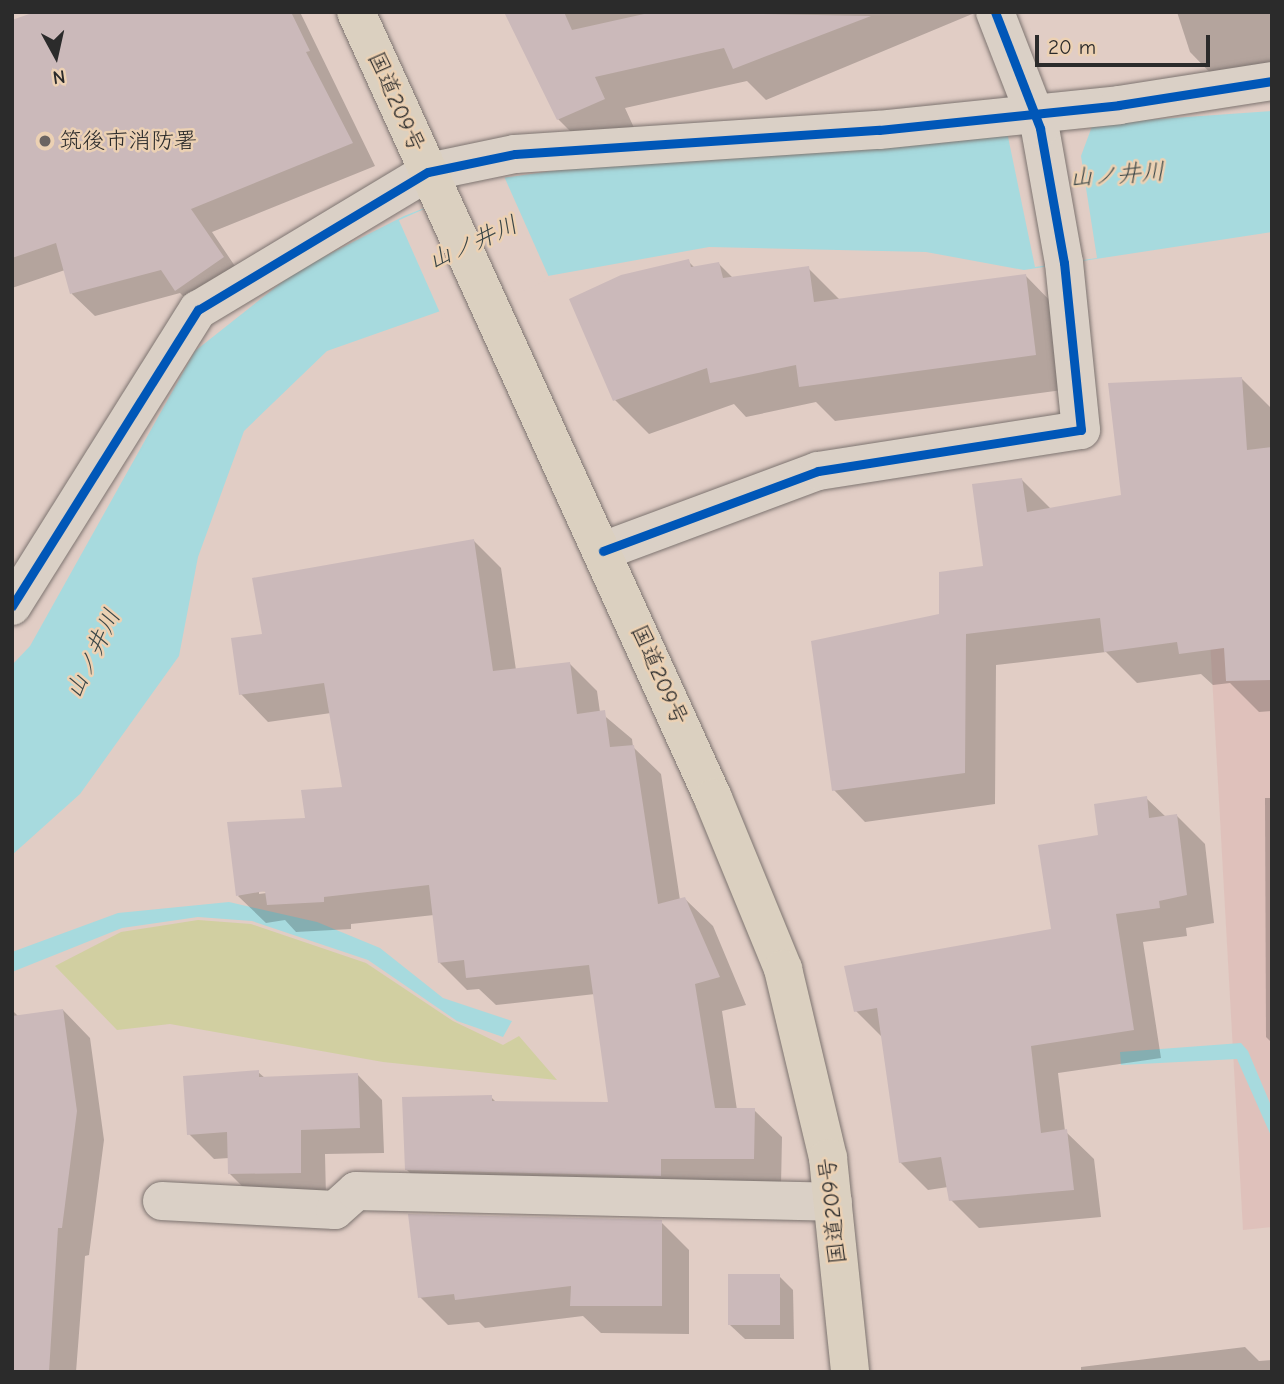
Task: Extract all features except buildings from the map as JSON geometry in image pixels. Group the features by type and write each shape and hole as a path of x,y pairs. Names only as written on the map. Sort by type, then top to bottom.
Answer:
{"highway":[{"name":"国道209号","path":"356,12 496,323 603,551 713,798 783,969 828,1158 850,1372"}],"street":[{"path":"603,551 818,471 1080,430 1064,263 1038,119 995,12"},
{"path":"12,606 198,310 428,172 514,154 626,143 1038,119 1272,81"},
{"path":"162,1201 335,1210 356,1191 833,1202"}],"shaded area":[{"path":"1272,560 1272,1227 1243,1230 1206,568"},
{"path":"198,920 251,924 366,963 453,1021 503,1045 519,1036 557,1080 383,1062 170,1024 117,1030 55,966 121,932"}],"water":[{"name":"山ノ井川","path":"1272,111 1272,232 1024,270 926,252 709,247 531,279 327,351 244,431 198,557 179,656 80,794 12,855 12,665 30,646 195,351 296,271 404,216 502,178 676,153"},
{"path":"229,902 317,922 380,948 443,998 512,1021 503,1037 457,1021 368,960 252,921 198,917 122,928 12,972 12,952 118,913"},
{"path":"1241,1043 1248,1051 1272,1108 1272,1138 1237,1059 1121,1065 1120,1052"}],"pier":[{"path":"1094,121 1081,156 1097,258 1035,267 1007,132"},
{"path":"503,174 550,279 446,325 399,220"}],"cycle path":[{"path":"603,551 818,471 1081,430 1064,263 1040,128 995,12"},
{"path":"12,606 198,310 428,172 515,154 879,130 1119,105 1272,81"}],"place":[{"name":"筑後市消防署","path":"45,141"}]}
